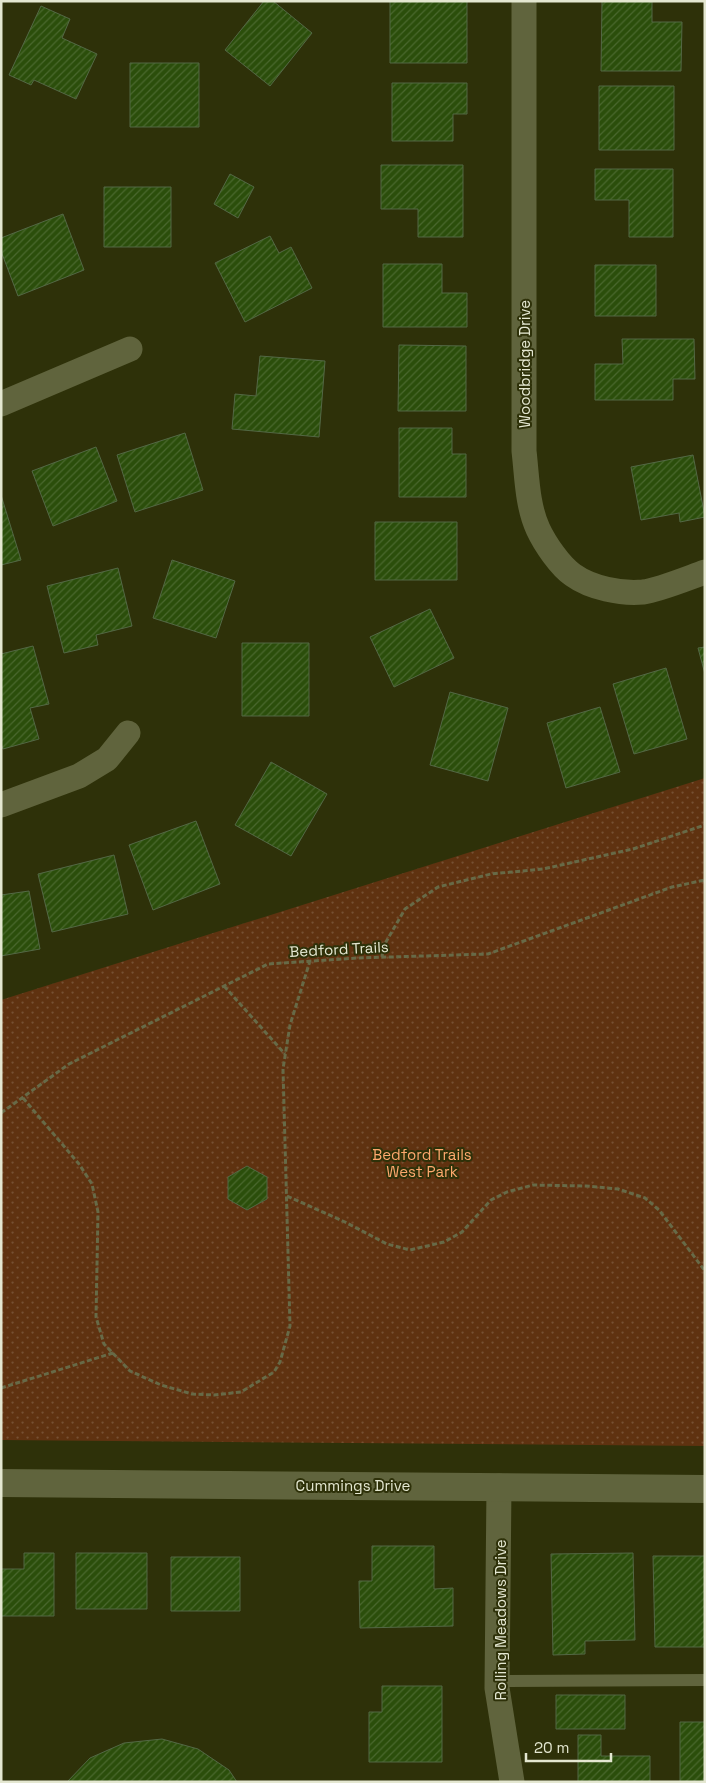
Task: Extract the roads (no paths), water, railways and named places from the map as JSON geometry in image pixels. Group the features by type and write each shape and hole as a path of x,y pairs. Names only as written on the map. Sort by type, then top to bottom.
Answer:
{"street":[{"name":"Woodbridge Drive","path":"524,1 524,451 529,498 538,529 553,554 572,575 593,585 624,592 644,592 705,572"},
{"path":"1,404 130,350"},
{"path":"1,805 79,776 107,759 128,733"},
{"name":"Cummings Drive","path":"1,1483 705,1489"},
{"name":"Rolling Meadows Drive","path":"499,1486 497,1681 512,1782"}],"lane":[{"path":"497,1681 705,1680"}],"park label":[{"name":"Bedford Trails West Park","path":"422,1162"}]}
